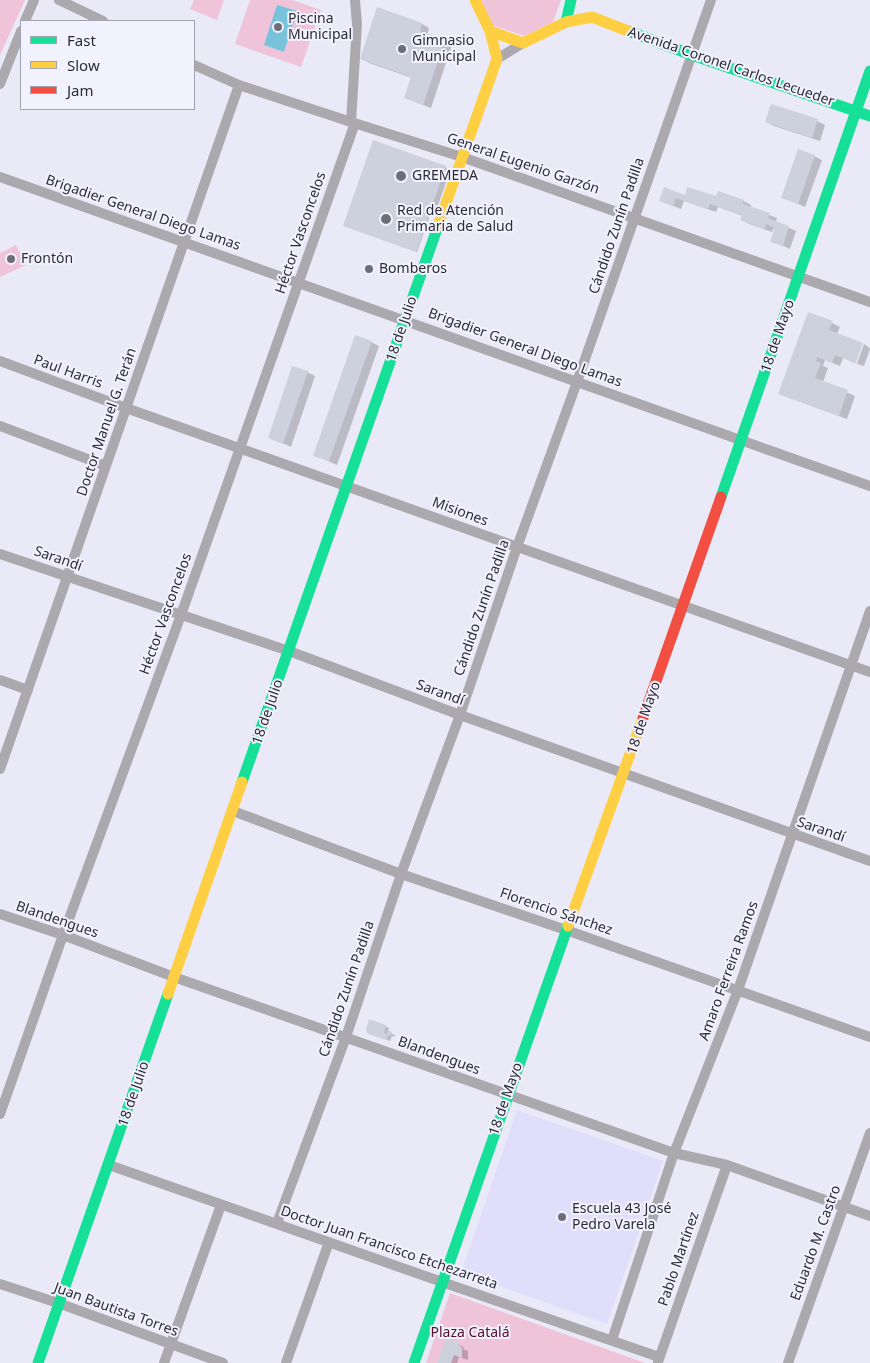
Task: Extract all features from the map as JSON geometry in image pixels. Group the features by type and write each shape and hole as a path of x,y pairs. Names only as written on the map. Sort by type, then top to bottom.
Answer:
{"street":[{"path":"25,20 34,0"},
{"path":"59,0 101,20"},
{"name":"Héctor Vasconcelos","path":"0,1114 63,935 181,615 353,123 357,24 356,0"},
{"path":"475,0 490,31 496,60 523,43 566,22 592,17"},
{"path":"566,22 571,0"},
{"name":"Avenida Coronel Carlos Lecueder","path":"578,0 592,17 692,55 870,116"},
{"name":"Cándido Zunín Padilla","path":"276,1223 346,1037 401,874 460,715 517,547 711,0"},
{"path":"490,31 523,43"},
{"path":"0,84 20,34"},
{"name":"18 de Julio","path":"38,1363 496,60"},
{"name":"General Eugenio Garzón","path":"195,65 239,84 353,123 462,157 870,302"},
{"name":"18 de Mayo","path":"414,1363 566,930 683,606 870,71"},
{"name":"Doctor Manuel G. Terán","path":"0,769 239,84"},
{"name":"Brigadier General Diego Lamas","path":"0,177 870,486"},
{"name":"Paul Harris","path":"0,361 126,408"},
{"name":"Misiones","path":"126,408 870,672"},
{"path":"0,426 106,466"},
{"name":"Sarandí","path":"0,554 289,651 460,715 870,861"},
{"name":"Amaro Ferreira Ramos","path":"612,1340 674,1154 738,990 870,610"},
{"path":"0,680 28,690"},
{"name":"Florencio Sánchez","path":"233,811 401,874 870,1037"},
{"name":"Blandengues","path":"0,914 674,1154 727,1165 870,1216"},
{"name":"Eduardo M. Castro","path":"788,1363 870,1133"},
{"name":"Doctor Juan Francisco Etchezarreta","path":"109,1164 612,1340 658,1360"},
{"name":"Pablo Martínez","path":"658,1360 727,1165"},
{"path":"164,1363 221,1204"},
{"path":"286,1363 329,1242"},
{"name":"Juan Bautista Torres","path":"0,1284 223,1363"}],"shaded area":[{"name":"Escuela 43 José Pedro Varela","path":"517,1110 663,1161 607,1324 461,1273"}],"green space":[{"path":"0,0 25,0 0,55"},
{"path":"194,0 224,0 217,20 190,9"},
{"name":"Piscina Municipal","path":"250,0 292,0 321,10 301,67 235,44"},
{"path":"480,0 561,0 553,22 524,36 492,25"},
{"name":"Frontón","path":"16,245 26,265 0,277 0,253"},
{"name":"Plaza Catalá","path":"450,1293 645,1363 426,1363"}],"water":[{"path":"277,5 297,11 284,52 264,45"}],"building":[{"name":"Gimnasio Municipal","path":"377,7 422,23 420,31 445,40 423,105 404,98 411,77 360,59"},
{"path":"771,104 818,119 812,138 765,122"},
{"path":"373,140 446,166 416,252 343,226"},
{"path":"798,149 815,155 798,204 781,198"},
{"path":"664,187 685,195 687,187 716,196 718,191 744,200 743,204 770,213 768,218 789,226 783,246 770,242 775,228 766,224 764,229 740,220 742,215 710,204 708,209 676,198 673,206 659,201"},
{"path":"808,312 833,321 829,330 863,343 856,363 835,355 832,363 817,357 816,361 821,363 815,378 848,390 839,416 778,394"},
{"path":"355,335 372,341 329,461 313,456"},
{"path":"292,366 308,371 283,444 268,438"},
{"path":"369,1019 386,1025 384,1033 387,1034 388,1030 392,1032 391,1036 388,1035 387,1040 368,1034 366,1029"},
{"path":"446,1338 459,1342 458,1345 462,1347 462,1358 454,1355 451,1363 437,1363"}],"traffic: fast":[{"path":"566,22 571,0"},
{"path":"628,31 870,116"},
{"path":"721,497 870,71"},
{"path":"242,782 438,226"},
{"path":"414,1363 568,926"},
{"path":"38,1363 168,994"}],"traffic: slow":[{"path":"475,0 490,31 523,43 566,22 592,17 628,31"},
{"path":"438,226 497,59 490,31"},
{"path":"568,926 643,718"},
{"path":"168,994 242,782"}],"traffic: jam":[{"path":"643,718 721,497"}],"place":[{"name":"Piscina Municipal","path":"278,27"},
{"name":"Gimnasio Municipal","path":"402,49"},
{"name":"GREMEDA","path":"401,176"},
{"name":"Red de Atención Primaria de Salud","path":"386,219"},
{"name":"Frontón","path":"11,259"},
{"name":"Bomberos","path":"369,269"},
{"name":"Escuela 43 José Pedro Varela","path":"562,1217"}]}
